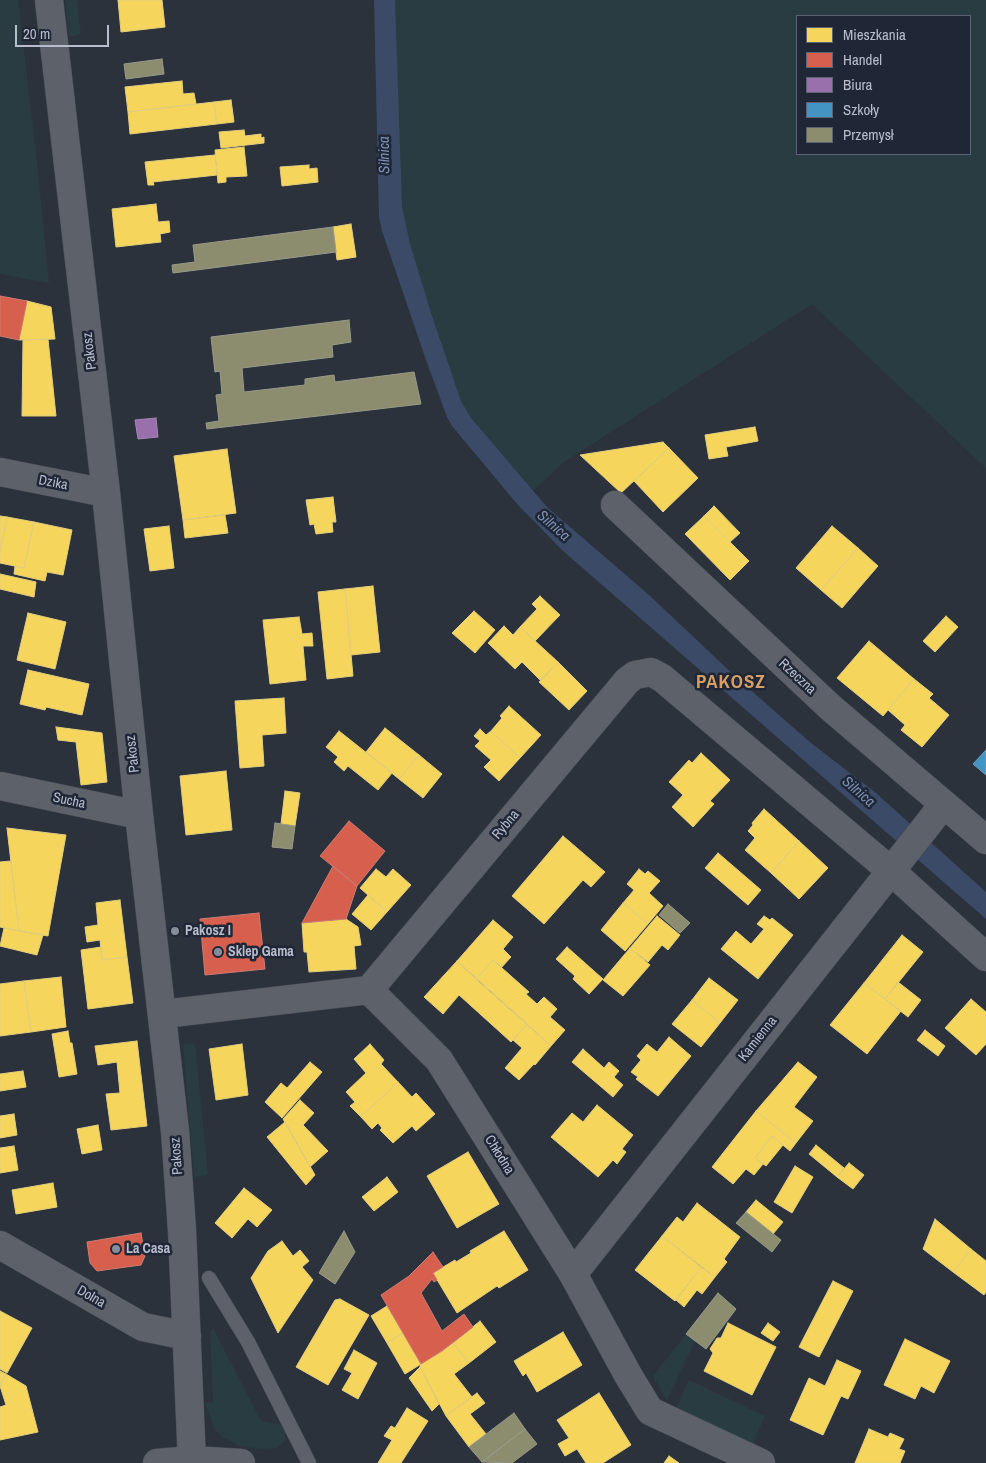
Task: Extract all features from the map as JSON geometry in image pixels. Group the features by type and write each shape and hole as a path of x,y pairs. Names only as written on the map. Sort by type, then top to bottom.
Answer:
{"street":[{"name":"Pakosz","path":"49,0 106,493 139,815 175,1130 182,1230 192,1462"},
{"name":"Dzika","path":"0,472 106,493"},
{"name":"Rzeczna","path":"615,505 830,708 936,814 986,840"},
{"name":"Rybna","path":"369,990 626,681 635,675 651,672 662,678 896,864"},
{"name":"Sucha","path":"0,786 139,815"},
{"name":"Kamienna","path":"573,1274 936,814"},
{"path":"896,864 986,957"},
{"path":"163,1014 369,990"},
{"name":"Chłodna","path":"369,990 439,1060 573,1274 628,1375 650,1410 761,1463"},
{"name":"Dolna","path":"0,1245 143,1327 186,1336"},
{"path":"157,1463 241,1463"}],"lane":[{"path":"209,1278 248,1342 309,1463"}],"shaded area":[{"path":"0,0 18,0 49,283 0,274"},
{"path":"65,0 77,0 81,34 69,37"},
{"path":"374,0 986,0 986,468 812,304 564,462 518,505 447,417 382,231 379,217"},
{"path":"195,1043 208,1175 194,1177 183,1044"},
{"path":"213,1328 261,1421 282,1425 285,1432 285,1440 277,1448 262,1449 240,1446 222,1437 215,1429 205,1403 213,1402 210,1333"},
{"path":"686,1334 695,1341 667,1400 653,1376"},
{"path":"689,1380 765,1416 752,1446 676,1408"}],"water":[{"name":"Silnica","path":"374,0 395,0 402,207 410,244 432,316 461,401 471,418 547,507 649,595 738,679 811,743 876,793 986,892 986,919 562,550 518,505 452,426 426,360 382,231 379,217"}],"building: Mieszkania":[{"path":"118,0 162,0 165,27 121,32"},
{"path":"182,81 183,94 194,93 196,104 128,112 125,87"},
{"path":"231,100 234,122 217,124 214,102"},
{"path":"214,102 217,124 130,134 128,112"},
{"path":"244,130 245,136 261,134 261,138 264,137 264,143 221,148 219,132"},
{"path":"244,147 247,176 226,177 226,182 218,183 215,150"},
{"path":"215,155 217,175 153,182 154,185 148,185 145,162"},
{"path":"309,165 309,169 317,168 318,182 282,186 280,167"},
{"path":"156,204 158,222 169,221 170,232 160,234 161,242 116,247 112,209"},
{"path":"351,224 356,257 337,260 333,227"},
{"path":"27,301 51,307 55,339 19,340"},
{"path":"48,339 56,416 22,416 23,340"},
{"path":"755,427 758,441 726,447 728,456 709,459 705,435"},
{"path":"663,442 669,448 621,493 580,455"},
{"path":"669,448 698,478 663,512 634,481"},
{"path":"227,449 236,513 183,520 174,456"},
{"path":"333,497 336,522 332,522 333,532 316,534 314,524 310,525 306,500"},
{"path":"714,506 740,533 730,542 704,516"},
{"path":"225,515 228,533 185,538 183,520"},
{"path":"0,516 7,517 0,552"},
{"path":"704,516 749,561 730,580 685,534"},
{"path":"7,517 34,522 24,568 0,563 0,552"},
{"path":"34,522 72,530 63,575 47,572 45,581 14,574 15,566 24,568"},
{"path":"169,526 174,568 150,571 144,529"},
{"path":"832,526 858,548 821,590 796,568"},
{"path":"858,548 878,566 842,608 821,590"},
{"path":"0,574 36,582 34,597 0,589"},
{"path":"373,586 380,652 351,655 345,589"},
{"path":"345,589 353,676 327,679 318,592"},
{"path":"540,596 560,615 535,641 520,627 537,609 532,604"},
{"path":"474,611 495,630 475,653 452,633"},
{"path":"28,613 66,622 55,669 17,660"},
{"path":"946,616 958,627 935,652 923,641"},
{"path":"299,617 302,634 312,633 313,646 303,646 306,680 270,684 263,620"},
{"path":"504,626 513,635 520,627 558,662 540,680 522,662 515,669 488,643"},
{"path":"869,641 914,679 883,716 837,678"},
{"path":"558,662 587,691 569,710 539,682"},
{"path":"28,670 89,684 82,715 46,707 45,710 20,704"},
{"path":"914,679 933,694 929,698 949,715 922,747 901,730 905,725 888,710"},
{"path":"284,698 286,733 262,735 264,766 240,768 235,701"},
{"path":"509,706 541,735 520,758 491,731"},
{"path":"56,727 102,733 107,782 81,785 76,742 58,740"},
{"path":"385,728 419,755 399,779 366,752"},
{"path":"480,729 486,735 491,731 520,758 499,781 484,767 491,760 475,746 480,741 474,736"},
{"path":"339,731 392,773 378,790 348,766 344,771 334,762 338,757 326,747"},
{"path":"701,753 730,780 710,801 714,804 693,827 672,807 683,795 669,782 689,760 692,763"},
{"path":"419,755 442,774 423,798 399,779"},
{"path":"226,771 232,830 186,835 180,776"},
{"path":"285,791 300,793 295,826 281,824"},
{"path":"764,809 799,841 771,873 745,850 755,838 748,831"},
{"path":"7,828 66,835 48,936 19,931"},
{"path":"563,836 605,872 591,887 583,880 544,924 512,896"},
{"path":"799,841 828,868 799,899 771,873"},
{"path":"718,853 761,890 748,905 705,868"},
{"path":"11,861 19,931 0,927 0,862"},
{"path":"376,869 386,877 393,869 411,885 387,912 360,888"},
{"path":"639,869 645,874 648,871 660,881 649,893 663,906 648,924 623,903 634,890 627,884"},
{"path":"368,895 387,912 371,930 352,914"},
{"path":"120,900 127,957 102,960 100,940 87,942 85,927 98,925 96,903"},
{"path":"623,903 648,924 625,951 601,930"},
{"path":"657,916 680,935 668,950 662,945 648,962 630,948"},
{"path":"764,916 770,920 772,918 793,935 758,979 721,949 736,931 751,944 764,929 757,924"},
{"path":"346,919 358,927 361,945 354,946 356,969 309,972 307,952 304,952 302,923"},
{"path":"493,920 513,937 503,949 511,957 501,968 493,960 476,979 457,961"},
{"path":"4,928 43,935 37,955 0,946"},
{"path":"902,935 923,952 885,999 864,983"},
{"path":"101,947 102,960 127,957 133,1003 88,1009 81,950"},
{"path":"567,947 603,979 589,994 573,979 575,976 556,959"},
{"path":"630,948 650,965 623,996 603,980"},
{"path":"493,960 529,992 526,994 537,1004 544,997 557,1009 550,1017 565,1030 551,1046 476,979"},
{"path":"457,961 527,1024 511,1042 459,995 443,1014 424,997"},
{"path":"61,977 66,1027 31,1032 24,981"},
{"path":"709,978 738,1000 720,1023 692,1000"},
{"path":"24,981 31,1032 0,1036 0,984"},
{"path":"898,982 921,1000 908,1017 885,999"},
{"path":"864,983 901,1011 867,1054 830,1025"},
{"path":"971,999 986,1012 986,1044 976,1055 945,1028"},
{"path":"692,1000 720,1023 701,1047 672,1024"},
{"path":"527,1024 551,1046 519,1080 505,1068 522,1048 513,1040"},
{"path":"925,1030 945,1046 938,1056 917,1040"},
{"path":"68,1031 77,1074 59,1077 52,1034"},
{"path":"669,1037 691,1056 658,1096 636,1079 638,1077 631,1072 641,1060 637,1056 647,1044 657,1052"},
{"path":"137,1041 147,1126 111,1130 106,1094 120,1093 117,1062 98,1065 95,1046"},
{"path":"242,1044 248,1095 216,1100 209,1049"},
{"path":"370,1044 384,1060 381,1064 398,1082 361,1117 350,1106 355,1102 346,1092 366,1073 354,1059"},
{"path":"583,1049 604,1068 609,1062 619,1071 614,1077 623,1085 613,1097 572,1062"},
{"path":"310,1062 322,1072 282,1118 265,1102 281,1083 287,1088"},
{"path":"798,1062 817,1077 794,1107 813,1121 796,1143 756,1111"},
{"path":"23,1071 26,1087 0,1091 0,1074"},
{"path":"398,1082 412,1097 416,1093 435,1114 416,1131 412,1126 393,1143 380,1130 382,1128 378,1123 372,1129 361,1117"},
{"path":"300,1100 314,1113 303,1125 328,1151 310,1167 283,1119"},
{"path":"597,1105 633,1135 622,1149 626,1152 617,1164 613,1160 598,1177 551,1137 572,1113 583,1122"},
{"path":"756,1111 796,1143 790,1151 772,1136 755,1158 763,1164 754,1175 746,1169 733,1184 712,1167"},
{"path":"14,1114 17,1135 0,1138 0,1116"},
{"path":"285,1122 315,1175 306,1185 267,1137"},
{"path":"98,1125 102,1150 82,1154 77,1129"},
{"path":"772,1136 783,1145 766,1166 755,1158"},
{"path":"816,1145 844,1168 837,1177 809,1154"},
{"path":"14,1146 18,1170 0,1173 0,1148"},
{"path":"468,1152 499,1204 457,1228 427,1176"},
{"path":"849,1163 864,1175 853,1189 837,1177"},
{"path":"795,1166 813,1177 792,1213 774,1202"},
{"path":"387,1177 398,1192 374,1211 362,1197"},
{"path":"53,1183 57,1207 16,1214 12,1190"},
{"path":"244,1188 272,1210 257,1227 248,1219 232,1238 215,1223"},
{"path":"756,1200 783,1222 773,1234 746,1212"},
{"path":"697,1203 740,1237 724,1259 727,1262 715,1277 662,1236 677,1217 683,1222"},
{"path":"935,1219 971,1249 953,1272 923,1249"},
{"path":"504,1231 528,1270 499,1288 497,1286 457,1313 433,1273 455,1260 456,1262 471,1253 470,1251"},
{"path":"662,1236 701,1267 675,1301 635,1270"},
{"path":"282,1241 293,1256 300,1250 309,1261 302,1267 313,1280 278,1333 251,1278 268,1251"},
{"path":"971,1249 986,1261 986,1292 984,1295 953,1272"},
{"path":"701,1267 715,1277 702,1294 697,1290 684,1307 676,1300"},
{"path":"833,1281 853,1291 819,1357 799,1347"},
{"path":"340,1299 369,1315 328,1385 296,1367 335,1300"},
{"path":"387,1306 403,1333 387,1343 371,1316"},
{"path":"0,1311 32,1328 7,1373 0,1369"},
{"path":"480,1321 496,1342 469,1363 453,1343"},
{"path":"728,1323 776,1347 752,1395 704,1371 713,1353 710,1349 717,1338 721,1338"},
{"path":"768,1323 780,1332 773,1341 761,1333"},
{"path":"563,1332 582,1365 537,1392 526,1373 523,1376 514,1361"},
{"path":"403,1333 421,1364 405,1374 387,1343"},
{"path":"905,1339 950,1361 934,1393 921,1386 915,1399 884,1385"},
{"path":"453,1343 469,1363 454,1374 472,1397 446,1416 420,1367 421,1364"},
{"path":"354,1350 377,1363 358,1399 342,1390 352,1373 344,1369"},
{"path":"837,1360 861,1371 848,1399 841,1396 823,1435 790,1420 809,1378 825,1386"},
{"path":"420,1367 439,1404 432,1411 409,1378"},
{"path":"0,1371 6,1374 0,1386"},
{"path":"6,1374 26,1386 38,1432 0,1440 0,1407 6,1405 0,1386"},
{"path":"477,1393 485,1403 470,1414 486,1434 469,1447 446,1416"},
{"path":"599,1393 631,1445 603,1463 586,1463 577,1449 565,1456 558,1444 569,1438 557,1420"},
{"path":"407,1408 428,1421 401,1463 378,1463 392,1440 384,1436 391,1426 395,1428"},
{"path":"869,1429 888,1437 890,1433 904,1439 899,1449 905,1451 900,1463 855,1463"},
{"path":"669,1456 679,1463 664,1463"}],"building: Handel":[{"path":"0,296 27,301 19,340 0,336"},
{"path":"349,821 385,851 357,886 320,856"},
{"path":"333,866 357,886 346,919 302,923"},
{"path":"259,913 265,969 205,975 200,919"},
{"name":"La Casa","path":"141,1233 145,1256 141,1265 97,1271 90,1263 87,1242"},
{"path":"433,1252 443,1267 433,1273 437,1280 434,1282 432,1279 421,1293 442,1331 464,1314 473,1327 442,1351 421,1364 381,1295 409,1276"}],"building: Biura":[{"path":"156,418 158,437 138,439 135,420"}],"building: Szkoły":[{"path":"986,750 986,775 973,764"}],"building: Przemysł":[{"path":"162,59 164,74 126,79 124,64"},
{"path":"333,227 336,252 173,273 172,265 195,262 193,245"},
{"path":"349,320 351,342 332,345 333,357 242,368 244,392 305,385 305,379 334,375 335,382 414,372 421,404 207,429 206,423 219,421 216,395 222,394 220,371 215,372 211,337"},
{"path":"275,823 295,826 292,849 272,847"},
{"path":"668,904 690,923 680,933 659,915"},
{"path":"746,1212 781,1240 772,1252 736,1223"},
{"path":"344,1231 355,1252 335,1284 319,1273"},
{"path":"718,1293 736,1309 706,1349 686,1334"},
{"path":"514,1413 525,1429 482,1462 469,1447"},
{"path":"525,1429 537,1444 512,1463 482,1462"}],"place":[{"name":"Pakosz I","path":"175,931"},
{"name":"Sklep Gama","path":"218,952"},
{"name":"La Casa","path":"116,1249"}],"district":[{"name":"PAKOSZ","path":"731,683"}]}
